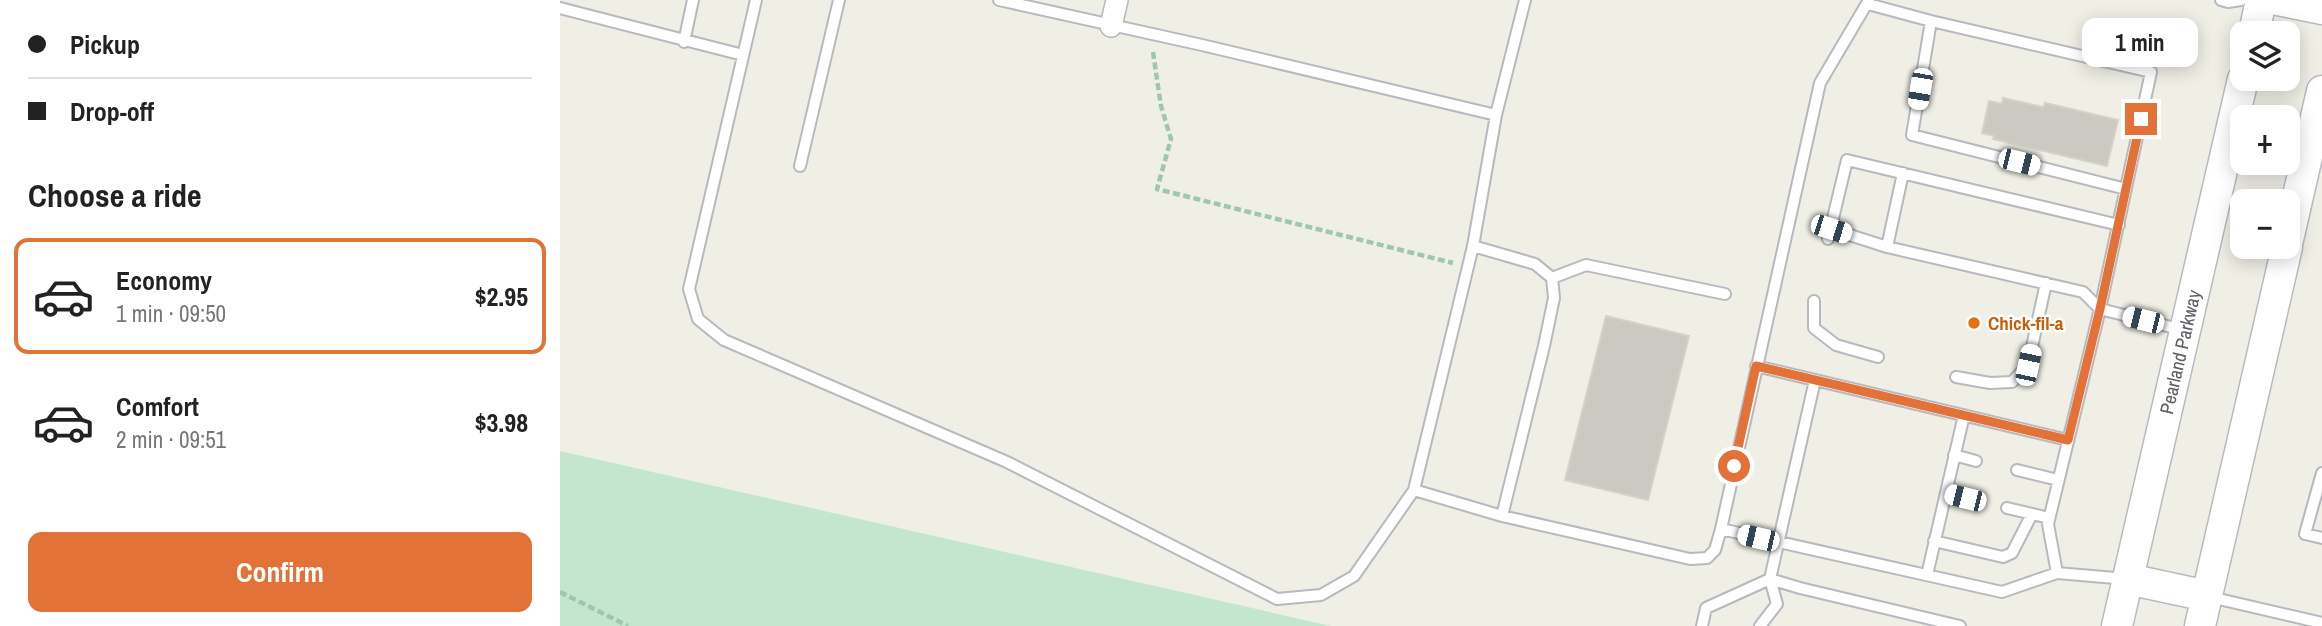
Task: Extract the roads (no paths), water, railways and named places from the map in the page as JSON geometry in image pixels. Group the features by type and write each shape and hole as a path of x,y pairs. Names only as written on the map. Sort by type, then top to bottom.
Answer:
{"main road":[{"path":"2257,21 2262,0"},
{"path":"2278,0 2322,9"},
{"name":"Pearland Parkway","path":"2117,626 2240,91"},
{"path":"2300,189 2322,92"},
{"path":"2200,626 2284,259"},
{"path":"2128,579 2207,596"}],"street":[{"path":"1111,26 1117,0"}],"lane":[{"path":"684,42 693,0"},
{"path":"756,0 689,289 698,319 724,340 1007,462 1276,599 1321,595 1354,576 1414,490 1473,246 1496,115 1525,0"},
{"path":"800,166 839,0"},
{"path":"999,0 1496,115"},
{"path":"2221,0 2241,0"},
{"path":"1414,490 1502,516 1690,559 1707,558 1715,550 1820,83 1868,2 1931,21 2151,72 2100,309 2049,518 2057,573"},
{"path":"560,8 743,55"},
{"path":"1931,21 1912,135 2126,189"},
{"path":"2119,225 1847,160 1830,234 2083,292 2100,309 2186,331"},
{"path":"1887,247 1903,173"},
{"path":"1473,246 1535,264 1552,278 1554,298 1544,346 1502,516"},
{"path":"1552,278 1586,264 1725,294"},
{"path":"1956,377 1990,383 2012,382 2028,365 2046,283"},
{"path":"1814,301 1814,328 1836,345 1878,356"},
{"path":"1756,366 2068,440"},
{"path":"1760,626 1777,604 1770,579 1815,380"},
{"path":"1927,575 1964,415"},
{"path":"1954,455 1976,461"},
{"path":"2017,470 2058,480"},
{"path":"2322,472 2305,534 2322,538"},
{"path":"1946,493 1965,498"},
{"path":"2007,508 2049,518"},
{"path":"1934,541 2003,557 2012,553 2032,514"},
{"path":"1721,529 2002,592 2057,573 2128,579"},
{"path":"1702,626 1706,608 1770,579 1960,626"},
{"path":"2207,596 2322,623"}],"place":[{"name":"Chick-fil-a","path":"1974,323"}]}
